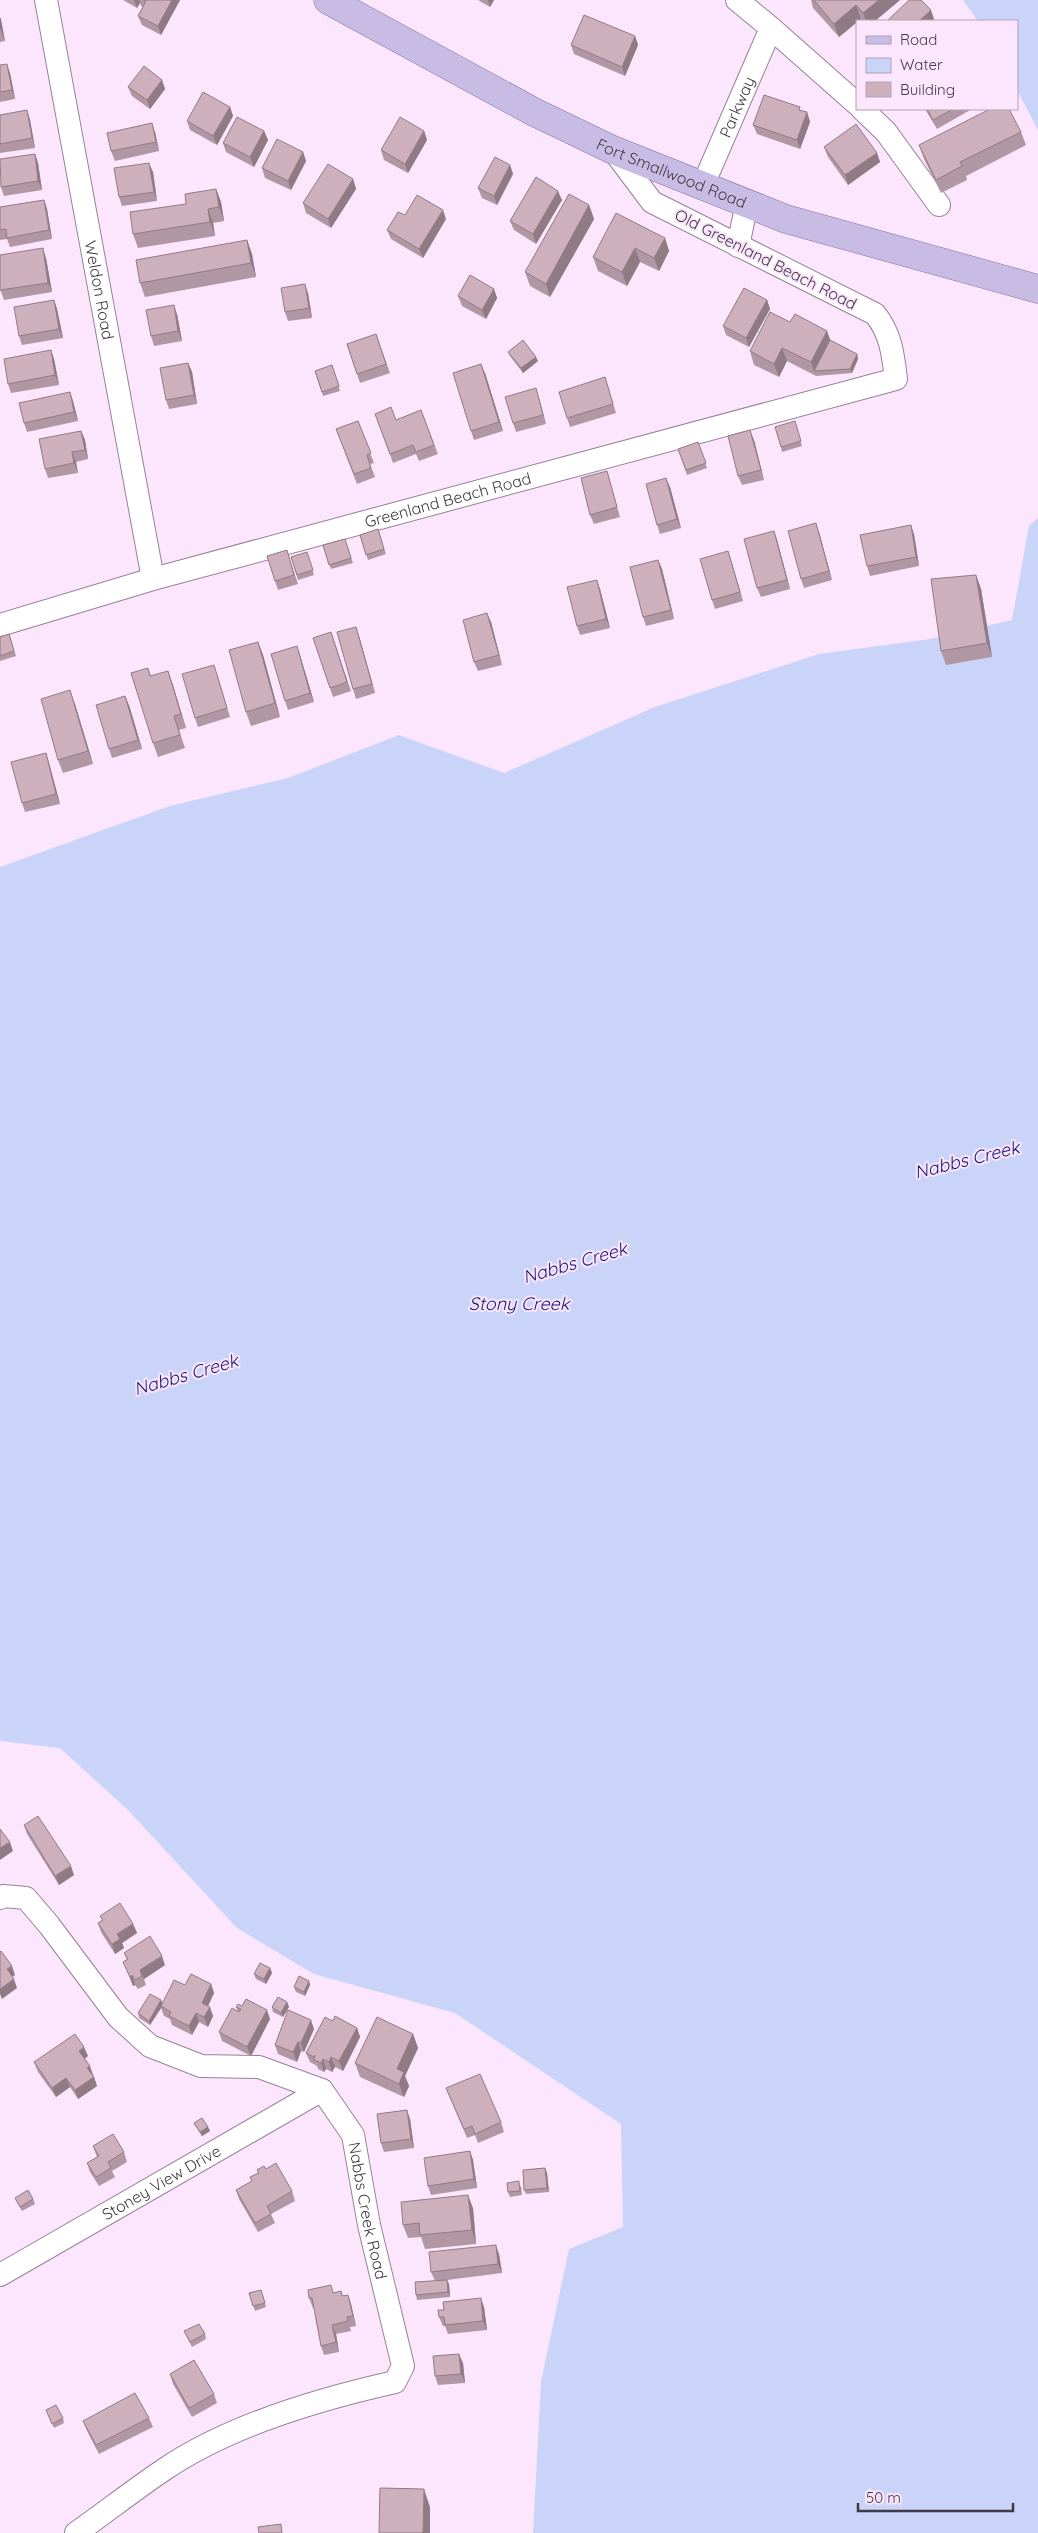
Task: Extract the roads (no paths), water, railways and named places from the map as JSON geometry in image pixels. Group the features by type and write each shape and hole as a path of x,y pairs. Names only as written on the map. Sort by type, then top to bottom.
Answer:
{"main road":[{"name":"Fort Smallwood Road","path":"328,0 534,112 613,150 786,218 1038,289"}],"street":[{"name":"Weldon Road","path":"46,0 153,579"},
{"path":"737,0 856,103"},
{"name":"Parkway","path":"704,185 771,28"},
{"path":"863,110 886,132 940,205"},
{"name":"Old Greenland Beach Road","path":"613,150 652,202 875,314 884,325 891,342 896,379"},
{"path":"738,246 747,203"},
{"name":"Greenland Beach Road","path":"0,624 153,579 896,379"},
{"path":"0,1898 3,1896 26,1898 118,2017 150,2046 201,2066 259,2067 322,2090"},
{"name":"Stoney View Drive","path":"0,2275 322,2090"},
{"name":"Nabbs Creek Road","path":"76,2533 166,2468 243,2427 346,2393 395,2382 403,2366 368,2225 353,2135 322,2090"}],"water":[{"path":"963,0 1038,0 1038,130 1018,92 1018,20 977,20"},
{"name":"Stony Creek","path":"1038,518 1038,2533 533,2533 541,2382 569,2249 623,2227 621,2124 455,2013 314,1974 237,1928 128,1810 60,1748 0,1741 0,867 170,806 288,778 399,735 504,773 655,707 819,654 930,639 1012,620 1029,526"}],"water label":[{"name":"Nabbs Creek","path":"967,1160"},
{"name":"Nabbs Creek","path":"575,1263"},
{"name":"Nabbs Creek","path":"186,1375"}]}
